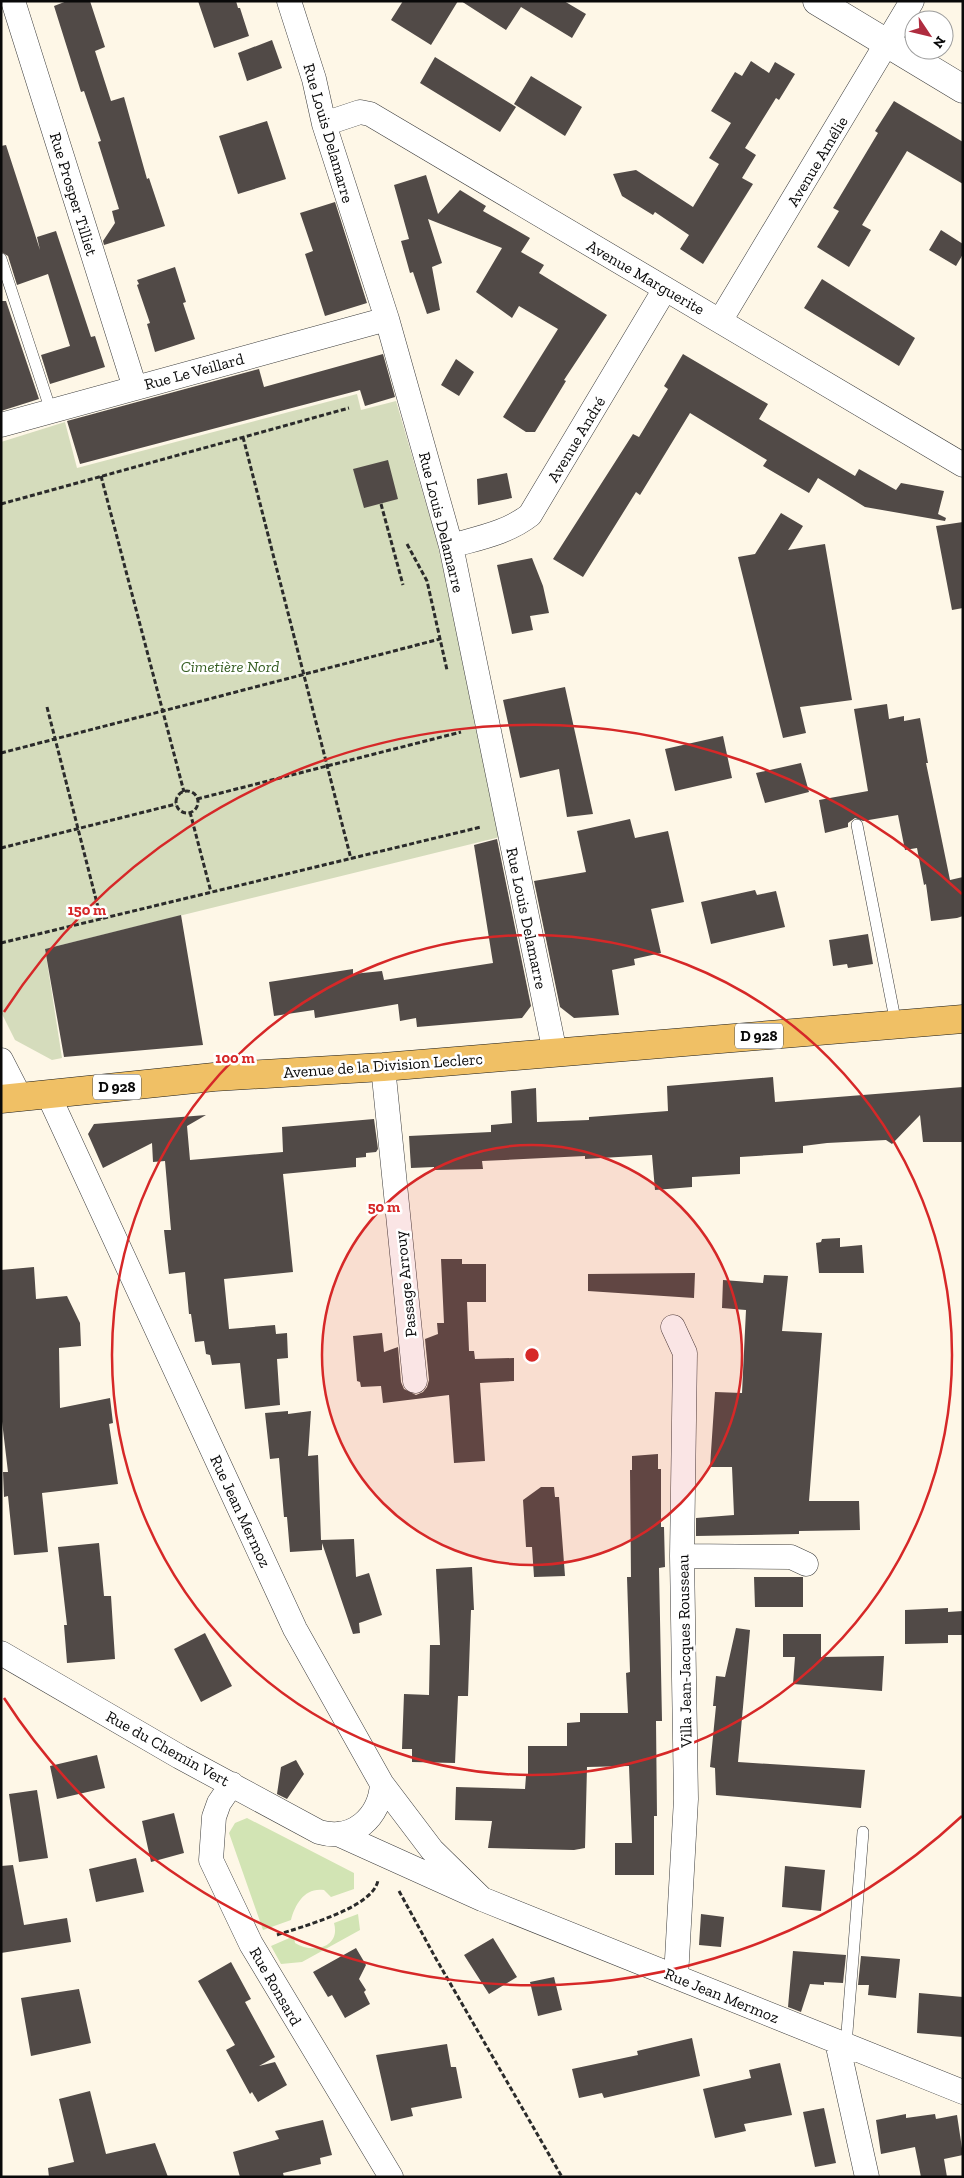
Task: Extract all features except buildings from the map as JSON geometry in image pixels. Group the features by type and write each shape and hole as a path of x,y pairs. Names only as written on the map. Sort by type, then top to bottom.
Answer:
{"main road":[{"name":"D 928","path":"555,1052 963,1019"},
{"name":"Avenue de la Division Leclerc","path":"11,1098 214,1077 382,1067 555,1052"}],"street":[{"name":"Rue Prosper Tilliet","path":"12,1 135,388"},
{"name":"Rue Louis Delamarre","path":"289,1 314,79 324,124 387,319 451,546 555,1052"},
{"path":"816,1 963,89"},
{"name":"Avenue Amélie","path":"720,321 912,1"},
{"name":"Avenue Marguerite","path":"324,124 360,112 370,114 963,465"},
{"name":"Avenue André","path":"451,546 496,534 519,524 530,516 665,289"},
{"name":"Rue Le Veillard","path":"1,424 387,319"},
{"path":"1,1060 11,1098"},
{"name":"Passage Arrouy","path":"382,1067 415,1381"},
{"name":"Rue Jean Mermoz","path":"48,1094 295,1629 382,1784 432,1850 482,1899"},
{"name":"Villa Jean-Jacques Rousseau","path":"673,1327 685,1353 682,1556 686,1799 676,1977"},
{"path":"682,1556 791,1557 806,1564"},
{"name":"Rue du Chemin Vert","path":"1,1653 180,1757 319,1832 338,1834"},
{"name":"Rue Ronsard","path":"232,1784 219,1803 214,1817 212,1860 251,1944 390,2177"},
{"path":"338,1834 348,1833 368,1821 378,1804 382,1784"},
{"name":"Rue Jean Mermoz","path":"338,1834 380,1855 482,1899 963,2092"},
{"path":"842,2043 867,2177"}],"lane":[{"path":"1,259 51,411"},
{"path":"857,825 896,1024"},
{"path":"842,2043 863,1832"}],"path":[{"path":"1,504 349,408"},
{"path":"243,437 351,859"},
{"path":"102,476 184,792"},
{"path":"381,504 404,585"},
{"path":"407,544 428,581 449,676"},
{"path":"1,752 440,639"},
{"path":"47,707 101,919"},
{"path":"459,723 463,742"},
{"path":"197,799 461,732"},
{"path":"184,792 193,793 197,799 195,808 190,812 180,810 176,804 178,795 184,792"},
{"path":"1,848 176,804"},
{"path":"190,812 211,892"},
{"path":"480,818 483,827"},
{"path":"1,943 488,826"},
{"path":"251,1944 340,1912 363,1901 377,1884 380,1855"},
{"path":"380,1855 435,1957 562,2177"}],"green space":[{"name":"Cimetière Nord","path":"357,394 361,410 396,401 436,538 504,836 45,949 62,1058 52,1060 15,1040 1,1012 1,442 65,422 77,468"},
{"path":"247,1818 354,1873 354,1889 331,1897 324,1890 311,1891 298,1903 291,1920 263,1930 229,1833 235,1823"},
{"path":"358,1914 360,1930 302,1962 281,1964 271,1946 294,1936 295,1943 302,1946 317,1948 324,1946 333,1938 335,1931 334,1923"}]}
